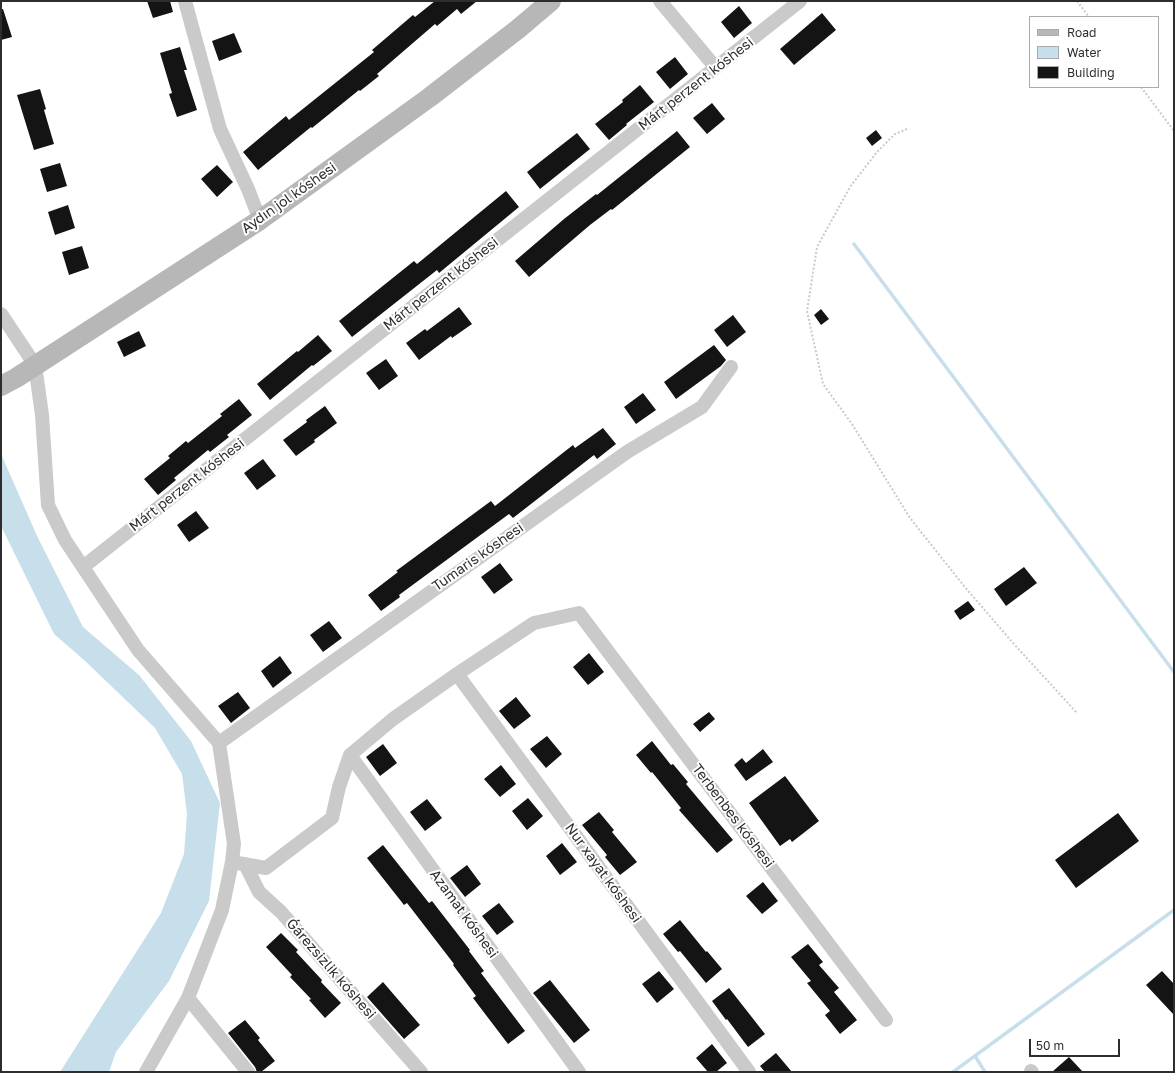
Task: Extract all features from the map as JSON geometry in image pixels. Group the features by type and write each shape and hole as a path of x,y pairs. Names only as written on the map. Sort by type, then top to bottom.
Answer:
{"street":[{"path":"185,1 220,129 260,220"},
{"name":"Aydın jol kóshesi","path":"8,382 260,220 430,97 518,29 551,1"},
{"path":"660,1 716,68"},
{"name":"Márt perzent kóshesi","path":"83,568 800,1"},
{"path":"1,314 35,365 42,415 48,505 65,540 138,650 218,743 238,863 222,910 188,998 146,1072"},
{"name":"Tumaris kóshesi","path":"218,743 627,452 702,407 732,367"},
{"name":"Terbenbes kóshesi","path":"457,674 534,623 580,613 886,1020"},
{"path":"238,863 266,868 332,818 339,787 350,755 393,719 457,674"},
{"name":"Nur xayat kóshesi","path":"457,674 749,1072"},
{"name":"Azamat kóshesi","path":"350,755 579,1072"},
{"name":"Ǵárezsizlik kóshesi","path":"238,863 259,892 281,912 421,1072"},
{"path":"188,998 248,1072"}],"path":[{"path":"1077,1 1088,16"},
{"path":"1142,88 1174,131"},
{"path":"906,129 895,134 882,147 850,187 817,247 807,311 823,384 852,424 910,518 964,586 1013,643 1077,713"}],"water":[{"path":"1,454 38,538 83,627 139,675 191,741 220,803 209,901 169,981 116,1052 109,1072 60,1072 161,913 184,854 187,814 182,774 155,728 84,660 54,634 1,526"}],"building":[{"path":"147,1 170,1 173,12 153,18"},
{"path":"435,1 477,1 461,14 457,9 437,26 435,24 377,74 379,76 360,91 359,90 312,128 311,127 258,170 243,152 286,116 289,120 374,52 372,50 413,15 415,17"},
{"path":"739,6 752,23 734,38 721,22"},
{"path":"1,9 3,9 12,37 1,40"},
{"path":"822,13 836,30 794,65 780,49"},
{"path":"234,33 242,52 219,61 212,41"},
{"path":"180,47 187,70 184,70 197,110 177,117 169,94 172,93 160,53"},
{"path":"675,57 688,74 670,89 656,72"},
{"path":"640,85 654,102 626,124 627,125 609,140 595,124 623,102 622,100"},
{"path":"40,89 46,109 44,110 54,144 34,150 17,95"},
{"path":"712,103 725,119 707,134 693,118"},
{"path":"876,130 882,138 872,146 866,138"},
{"path":"677,131 690,147 612,210 611,209 590,225 529,277 515,261 564,219 596,194 597,195"},
{"path":"577,133 590,149 540,189 527,172"},
{"path":"60,163 67,186 47,192 40,169"},
{"path":"217,165 233,182 217,197 201,179"},
{"path":"506,191 519,207 439,273 437,270 352,337 339,321 414,261 417,264"},
{"path":"68,205 75,228 55,235 48,212"},
{"path":"82,246 89,268 69,275 62,252"},
{"path":"459,307 472,324 452,338 451,336 419,360 406,343 425,329 427,331"},
{"path":"821,309 829,319 821,325 814,315"},
{"path":"733,315 746,332 727,347 714,330"},
{"path":"139,331 146,346 124,357 117,342"},
{"path":"318,335 332,351 313,366 312,365 270,400 257,384"},
{"path":"714,345 726,360 721,366 676,399 664,382"},
{"path":"386,359 398,376 379,390 366,373"},
{"path":"643,393 656,410 636,424 624,407"},
{"path":"239,399 252,415 227,435 229,437 210,452 208,450 174,478 176,480 158,495 144,479 170,458 168,456 186,441 188,443 222,416 220,414"},
{"path":"325,406 337,423 296,456 283,440"},
{"path":"603,428 616,444 597,459 594,455 513,518 509,514 399,595 400,597 381,611 368,595 398,572 396,571 491,501 495,506 573,445 575,448"},
{"path":"263,459 276,476 257,490 244,473"},
{"path":"196,511 209,528 189,542 177,525"},
{"path":"500,563 513,580 494,594 481,577"},
{"path":"1024,567 1037,583 1006,606 994,589"},
{"path":"968,601 975,610 960,620 954,611"},
{"path":"329,621 342,638 323,652 310,635"},
{"path":"589,653 604,672 588,685 573,667"},
{"path":"280,656 292,673 273,688 261,671"},
{"path":"238,692 250,708 231,723 218,706"},
{"path":"516,697 531,716 514,729 499,711"},
{"path":"709,712 715,719 700,732 693,724"},
{"path":"547,736 562,754 546,768 530,749"},
{"path":"652,741 671,765 673,764 688,782 686,784 733,840 717,853 679,810 681,808 636,755"},
{"path":"383,744 397,763 380,776 366,757"},
{"path":"763,749 773,762 746,781 734,765 742,758 746,763"},
{"path":"501,765 516,784 500,797 484,779"},
{"path":"785,776 819,821 792,842 790,839 780,846 749,803"},
{"path":"528,798 543,816 527,830 512,811"},
{"path":"427,799 442,818 425,831 410,812"},
{"path":"599,812 614,830 612,832 637,862 620,875 605,857 607,855 582,825"},
{"path":"1118,813 1139,841 1076,888 1055,860"},
{"path":"562,843 577,862 560,875 546,856"},
{"path":"383,845 429,903 432,901 470,950 469,951 484,971 481,973 525,1031 508,1044 473,998 476,996 453,965 454,964 407,903 404,905 367,858"},
{"path":"467,865 481,884 465,897 450,878"},
{"path":"763,882 778,901 762,914 746,896"},
{"path":"499,903 514,922 497,935 482,916"},
{"path":"680,920 722,969 706,983 680,951 678,952 663,934"},
{"path":"281,933 298,950 296,952 341,1003 325,1018 309,1000 311,999 290,977 292,975 266,947"},
{"path":"808,944 823,962 819,965 839,988 834,992 857,1020 840,1034 825,1015 830,1011 807,983 811,981 791,957"},
{"path":"659,971 674,989 657,1003 642,984"},
{"path":"1162,971 1174,984 1174,1015 1146,985"},
{"path":"550,980 590,1030 574,1043 533,993"},
{"path":"383,982 420,1025 404,1039 367,997"},
{"path":"729,988 765,1034 748,1047 712,1001"},
{"path":"245,1020 260,1038 258,1040 275,1061 261,1072 257,1072 255,1067 228,1033"},
{"path":"712,1044 727,1063 716,1072 708,1072 696,1058"},
{"path":"776,1053 792,1072 765,1072 760,1066"},
{"path":"1069,1057 1083,1072 1052,1072"}],"waterway":[{"path":"854,244 1174,672"},
{"path":"953,1072 1174,910"},
{"path":"975,1056 985,1072"}]}
